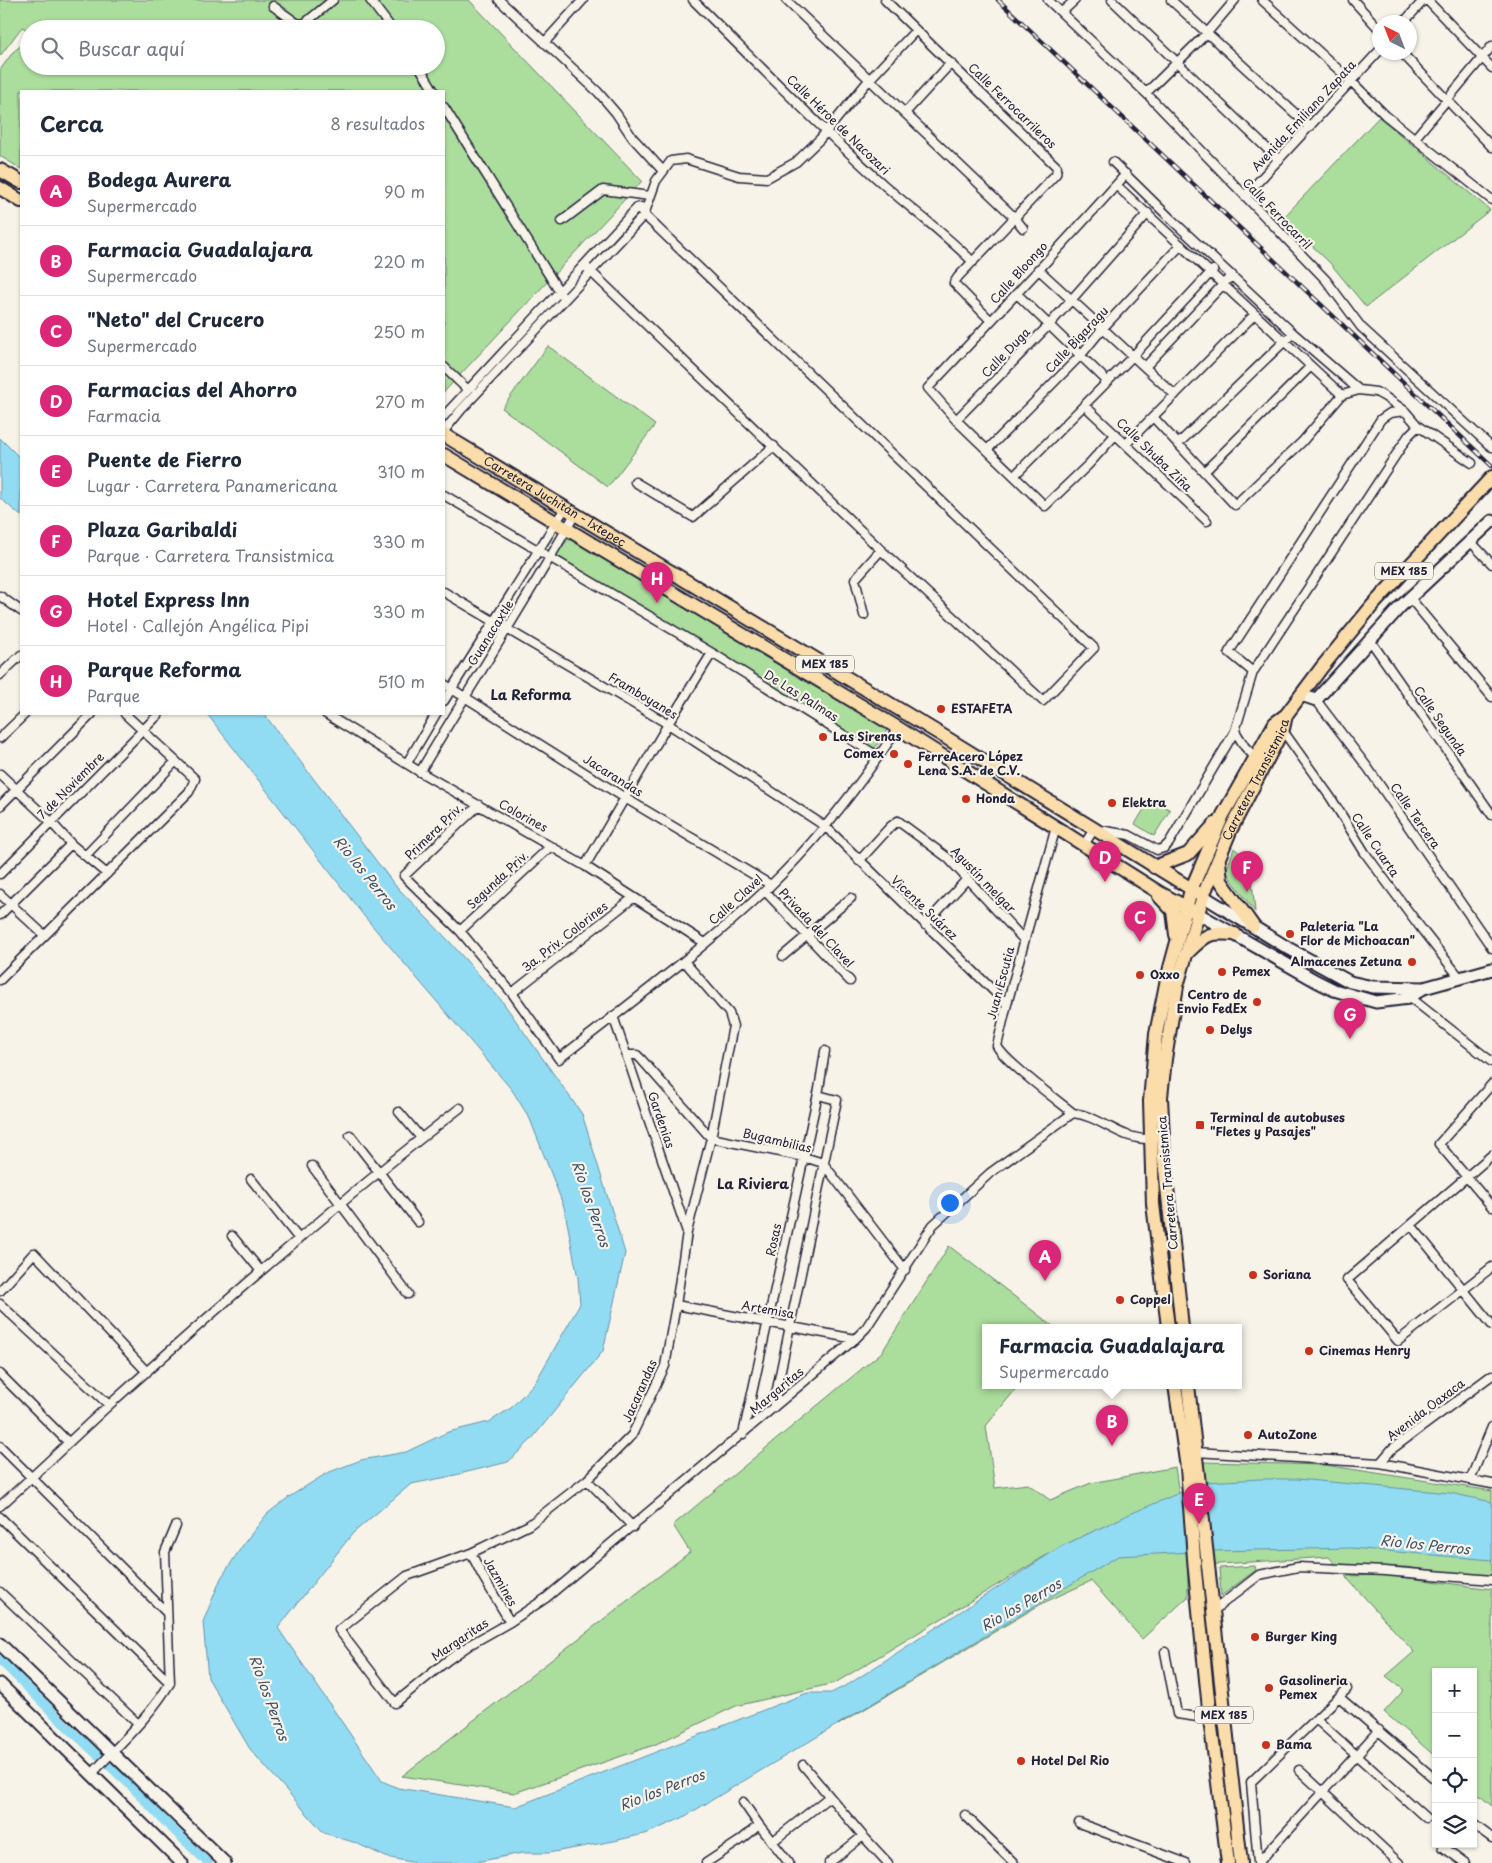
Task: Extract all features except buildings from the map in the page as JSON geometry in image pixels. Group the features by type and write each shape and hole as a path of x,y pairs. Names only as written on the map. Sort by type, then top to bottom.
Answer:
{"main road":[{"path":"0,170 20,181"},
{"path":"0,188 20,200"},
{"name":"Carretera Juchitán - Ixtepec","path":"445,436 954,742 1203,896"},
{"name":"Carretera Juchitán - Ixtepec","path":"445,457 898,728 1146,884 1197,913"},
{"name":"MEX 185","path":"1301,695 1372,606 1491,478"},
{"name":"Carretera Transistmica","path":"1168,1324 1152,1204 1150,1139 1150,1101 1156,1034 1167,979 1191,890 1223,814 1255,757 1301,695"},
{"name":"Carretera Transistmica","path":"1182,1324 1164,1159 1162,1097 1165,1059 1177,986 1197,913 1231,829 1266,766 1279,726"},
{"path":"1154,867 1188,854 1223,814"},
{"path":"1219,860 1221,881 1253,926"},
{"path":"1146,884 1173,911 1177,941"},
{"path":"1186,954 1205,936 1215,933 1236,934"},
{"name":"MEX 185","path":"1177,1389 1209,1568 1241,1863"},
{"name":"MEX 185","path":"1188,1389 1195,1452 1192,1468 1195,1571 1210,1719 1228,1863"},
{"path":"1220,1800 1234,1798"}],"street":[{"path":"309,20 334,0"},
{"path":"370,0 385,20"},
{"path":"499,0 598,92 616,113 632,138 663,171"},
{"path":"544,43 583,0"},
{"name":"Calle Héroe de Nacozari","path":"693,0 826,131 885,186 944,234 973,262"},
{"path":"786,0 1014,217 1023,228"},
{"name":"Calle Ferrocarrileros","path":"885,0 1058,167 1056,174 958,277 954,284 991,321"},
{"name":"Calle Ferrocarril","path":"1048,0 1146,93 1326,280 1362,327 1490,446"},
{"path":"1062,12 1075,0"},
{"path":"1112,0 1279,160"},
{"path":"1171,0 1310,127"},
{"path":"1146,93 1207,33 1235,0"},
{"path":"1262,0 1351,81 1385,115 1492,200"},
{"path":"1353,0 1372,21"},
{"path":"1411,15 1426,0 1492,68"},
{"path":"273,6 292,20"},
{"path":"445,430 461,410 644,215 656,181 671,161 686,159 739,176 767,178 796,162 916,30"},
{"path":"1415,138 1492,46"},
{"name":"Avenida Emiliano Zapata","path":"1245,196 1372,59"},
{"path":"1408,60 1492,147"},
{"path":"905,113 951,63"},
{"path":"424,75 433,90"},
{"path":"445,109 559,292 566,299"},
{"path":"1113,162 1292,333 1359,390"},
{"name":"Calle Bloongo","path":"956,420 928,388 1126,174"},
{"path":"1116,185 1342,395"},
{"path":"562,221 603,190 648,200"},
{"path":"445,415 637,208 648,200"},
{"path":"584,265 881,550 1043,701 1094,648 637,208"},
{"name":"Calle Duga","path":"956,420 1049,325 1148,213"},
{"name":"Calle Bigaragu","path":"988,449 1081,355 1102,329 1181,245"},
{"path":"1014,476 1108,382 1219,263"},
{"path":"1038,269 1175,395"},
{"path":"1145,367 1232,275"},
{"path":"1017,294 1108,382"},
{"path":"1126,444 1255,314"},
{"path":"1178,444 1292,333"},
{"path":"1204,472 1310,366"},
{"path":"445,368 468,390"},
{"path":"1153,417 1235,505 1302,442 1342,395 1359,390 1376,392 1405,411 1418,426 1472,463"},
{"path":"454,405 461,410"},
{"name":"Calle Shuba Ziña","path":"1084,405 1207,522"},
{"path":"1253,672 1229,652 1381,419 1390,413 1405,411"},
{"path":"956,420 1045,506 1088,465 1116,434"},
{"path":"1084,845 1094,829 1129,835 1157,850 1164,848 1169,843 1235,731 1253,672 1409,435 1418,426"},
{"path":"635,482 693,518 774,446"},
{"name":"De Las Palmas","path":"445,496 712,654 879,757"},
{"path":"561,527 570,511"},
{"path":"1301,695 1316,700 1410,598 1492,521"},
{"name":"Guanacaxtle","path":"447,686 493,621 538,550 561,527"},
{"name":"Guanacaxtle","path":"420,772 464,696 507,630 549,556 561,527"},
{"path":"1470,541 1492,564"},
{"path":"864,615 855,579 881,550"},
{"name":"Framboyanes","path":"445,593 668,724 826,828"},
{"path":"1410,598 1492,697"},
{"path":"2,600 20,610"},
{"name":"Calle Segunda","path":"1370,640 1492,815"},
{"path":"585,866 668,724 712,654"},
{"path":"0,675 20,656"},
{"name":"Jacarandas","path":"447,686 768,888"},
{"name":"Calle Tercera","path":"1316,700 1368,768 1492,948"},
{"path":"0,738 24,715"},
{"path":"0,806 91,715"},
{"path":"0,980 190,792 195,779 126,715"},
{"name":"7 de Noviembre","path":"0,874 158,715"},
{"name":"Colorines","path":"328,715 420,772 585,866 705,943"},
{"path":"407,764 435,715"},
{"name":"Calle Cuarta","path":"1279,726 1331,798 1365,854 1460,978"},
{"name":"Calle Clavel","path":"512,993 559,1059 684,961 768,888 826,828 879,757 898,728"},
{"path":"1235,731 1245,747 1266,766"},
{"path":"86,854 176,761"},
{"path":"0,774 51,822 71,844 86,854 106,874"},
{"name":"Primera Priv.","path":"460,931 404,876 479,805"},
{"name":"Agustín melgar","path":"859,861 890,827 898,821 948,858 1024,940"},
{"name":"Juan Escutia","path":"1056,827 997,1044 999,1050 1024,1073 1073,1113"},
{"name":"Vicente Suárez","path":"826,828 1007,1004"},
{"path":"0,915 71,844"},
{"name":"Segunda Priv.","path":"460,931 551,846"},
{"path":"925,925 967,879"},
{"name":"Privada del Clavel","path":"768,888 807,935 850,981"},
{"path":"0,894 44,935"},
{"path":"1203,896 1350,982 1406,994 1492,1062"},
{"name":"3a. Priv. Colorines","path":"512,993 633,898"},
{"path":"783,956 851,898"},
{"path":"1197,913 1334,990 1376,1002 1492,969"},
{"path":"460,931 512,993"},
{"name":"Jacarandas","path":"395,1703 339,1630 407,1576 471,1552 529,1526 587,1480 632,1435 665,1366 687,1232 711,1138 733,1026 729,1013 684,961"},
{"name":"Gardenias","path":"613,1016 628,1055 687,1232"},
{"name":"Rosas","path":"743,1434 818,1095 825,1051"},
{"path":"628,1055 637,1055 642,1058 711,1138"},
{"path":"1492,1084 1439,1144 1492,1208"},
{"path":"773,1408 837,1100 818,1095"},
{"path":"0,1506 32,1478 68,1442 260,1270 378,1171 460,1108"},
{"path":"399,1112 421,1138"},
{"path":"1073,1113 1084,1114 1116,1132 1137,1140 1150,1139"},
{"name":"Margaritas","path":"395,1703 471,1644 510,1622 546,1598 855,1339 866,1328 933,1225 990,1173 1073,1113"},
{"path":"350,1134 418,1222"},
{"name":"Bugambilias","path":"711,1138 804,1157 823,1164 905,1270"},
{"path":"1492,1155 1347,1280 1398,1341 1492,1268"},
{"path":"312,1166 408,1294"},
{"path":"250,1178 299,1239"},
{"path":"1412,1224 1492,1325"},
{"path":"232,1236 260,1270"},
{"path":"0,1291 34,1253 147,1372"},
{"path":"0,1304 109,1405"},
{"name":"Artemisa","path":"676,1305 855,1339"},
{"path":"0,1374 68,1442"},
{"name":"Avenida Oaxaca","path":"1380,1463 1392,1449 1492,1375"},
{"path":"1470,1480 1492,1427"},
{"path":"0,1446 167,1613"},
{"path":"1195,1452 1380,1463 1492,1484"},
{"path":"587,1480 632,1527"},
{"path":"0,1517 170,1683"},
{"path":"93,1772 164,1694 170,1683 165,1552 176,1526"},
{"name":"Jazmines","path":"471,1552 482,1575 510,1622"},
{"path":"1213,1611 1259,1575 1298,1568 1385,1571 1492,1580"},
{"path":"0,1592 138,1724"},
{"path":"0,1644 225,1863"},
{"path":"1165,1652 1177,1714 1225,1721"},
{"path":"0,1684 93,1772 182,1863"},
{"path":"1347,1689 1251,1782 1258,1863 1378,1730"},
{"path":"1339,1697 1432,1777"},
{"path":"1316,1719 1426,1818"},
{"path":"803,1766 862,1836 888,1863"},
{"path":"1299,1770 1399,1863"},
{"path":"772,1842 829,1797"},
{"path":"742,1802 789,1863"},
{"path":"966,1815 1014,1863"},
{"path":"1079,1823 1186,1863"},
{"path":"706,1863 759,1826"},
{"path":"1477,1827 1492,1838"},
{"path":"829,1863 862,1836"},
{"path":"1444,1848 1465,1863"}],"green space":[{"path":"0,0 469,0 642,181 445,391 445,90 20,90 20,168 0,156 0,70 13,52 20,46 20,75 445,75 445,20 20,20 20,30 0,56"},
{"path":"1379,117 1490,210 1366,307 1330,263 1282,219"},
{"path":"548,346 655,425 608,487 502,408"},
{"path":"569,538 889,727 873,751 556,555"},
{"path":"1151,798 1170,810 1154,836 1135,824"},
{"path":"1234,848 1254,866 1251,870 1255,912 1226,872"},
{"path":"949,1246 1050,1324 982,1324 982,1389 1016,1389 986,1426 995,1488 1028,1484 1050,1500 1091,1483 1175,1467 1179,1494 1205,1483 1204,1462 1325,1465 1492,1491 1492,1579 1406,1567 1337,1566 1329,1557 1188,1566 1188,1597 1142,1639 1091,1581 1043,1603 838,1725 1118,1520 1060,1547 835,1683 736,1706 654,1745 514,1793 402,1776 690,1552 673,1525 882,1352"},
{"path":"1255,1566 1256,1570 1221,1596 1219,1568"},
{"path":"1386,1575 1492,1589 1492,1806 1477,1793 1477,1668 1432,1668 1432,1754 1384,1712 1404,1690 1386,1676 1414,1652 1345,1576"}],"water":[{"path":"0,438 20,458 20,515 0,498"},
{"name":"Rio los Perros","path":"208,715 265,715 394,884 449,941 502,1001 582,1114 625,1253 603,1351 531,1440 508,1462 411,1484 353,1533 278,1628 382,1781 398,1788 515,1807 807,1693 831,1693 849,1684 1060,1547 1205,1482 1297,1479 1450,1493 1492,1502 1492,1560 1351,1548 1212,1551 1118,1556 682,1818 648,1833 548,1853 522,1853 471,1863 415,1863 386,1857 356,1843 324,1833 250,1749 208,1678 203,1622 221,1578 245,1542 267,1514 289,1497 327,1473 361,1460 406,1452 448,1432 489,1422 511,1408 536,1381 580,1304 578,1278 564,1207 530,1119 512,1090 364,916"}],"waterway":[{"path":"0,1660 208,1863"}],"railway":[{"path":"998,0 1492,466"}],"place":[{"name":"Parque Reforma","path":"657,603"},
{"name":"ESTAFETA","path":"941,709"},
{"name":"Las Sirenas","path":"823,737"},
{"name":"Comex","path":"894,754"},
{"name":"FerreAcero López Lena S.A. de C.V.","path":"908,764"},
{"name":"Honda","path":"966,799"},
{"name":"Elektra","path":"1112,803"},
{"name":"Farmacias del Ahorro","path":"1105,882"},
{"name":"Plaza Garibaldi","path":"1247,892"},
{"name":"Paleteria \"La Flor de Michoacan\"","path":"1290,934"},
{"name":"\"Neto\" del Crucero","path":"1140,942"},
{"name":"Almacenes Zetuna","path":"1412,962"},
{"name":"Pemex","path":"1222,972"},
{"name":"Oxxo","path":"1140,975"},
{"name":"Centro de Envio FedEx","path":"1257,1002"},
{"name":"Delys","path":"1210,1030"},
{"name":"Hotel Express Inn","path":"1350,1039"},
{"name":"Terminal de autobuses \"Fletes y Pasajes\"","path":"1200,1125"},
{"name":"Soriana","path":"1253,1275"},
{"name":"Bodega Aurera","path":"1045,1281"},
{"name":"Coppel","path":"1120,1300"},
{"name":"Cinemas Henry","path":"1309,1351"},
{"name":"AutoZone","path":"1248,1435"},
{"name":"Farmacia Guadalajara","path":"1112,1446"},
{"name":"Puente de Fierro","path":"1199,1524"},
{"name":"Burger King","path":"1255,1637"},
{"name":"Gasolineria Pemex","path":"1269,1688"},
{"name":"Bama","path":"1266,1745"},
{"name":"Hotel Del Rio","path":"1021,1761"}],"district":[{"name":"La Reforma","path":"531,695"},
{"name":"La Riviera","path":"753,1184"}]}
